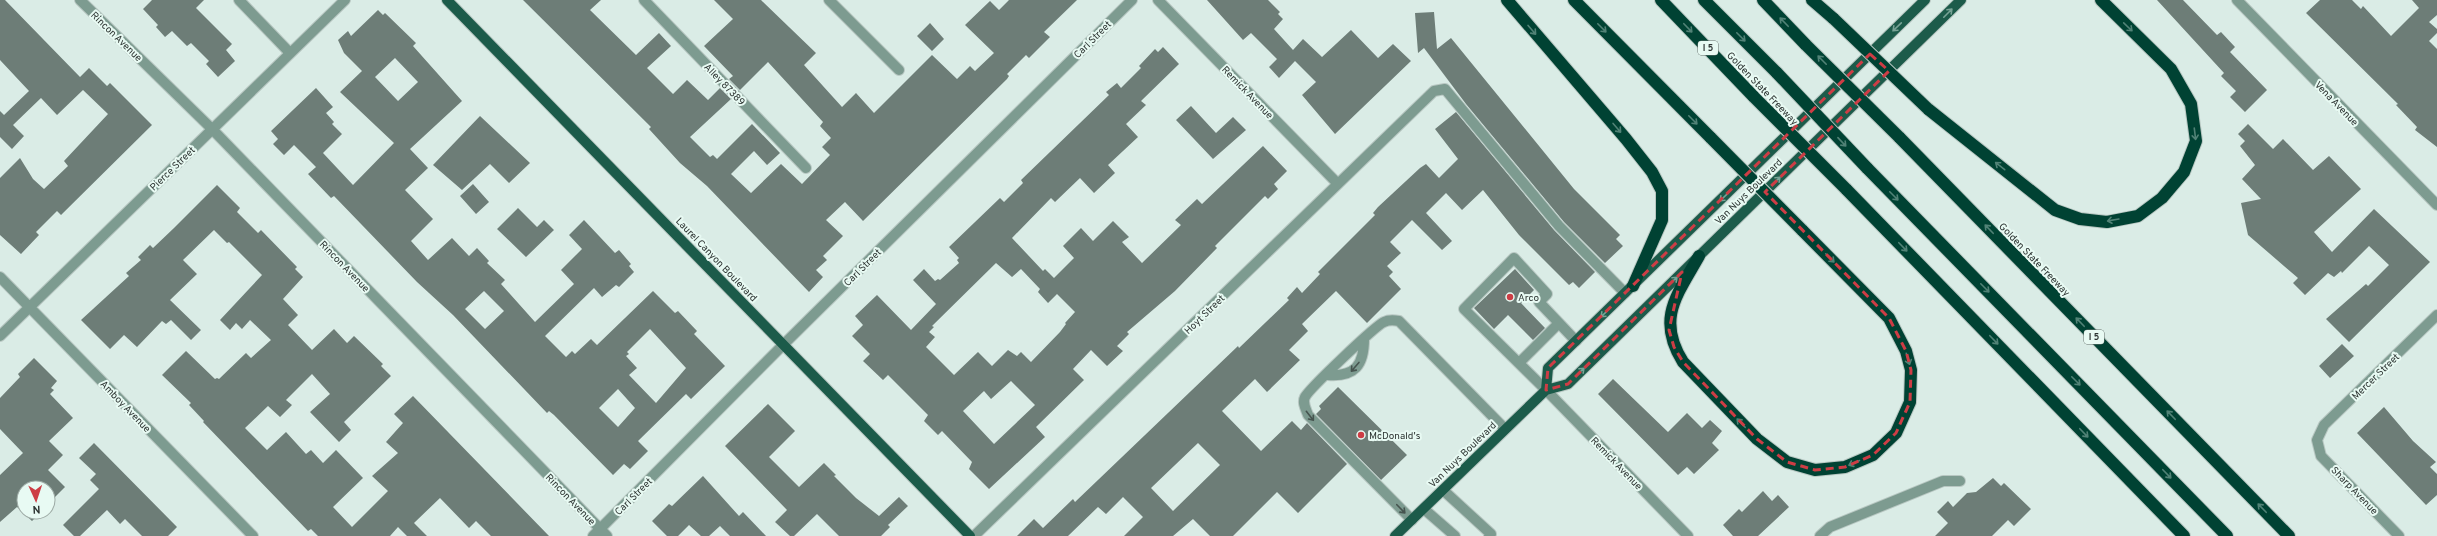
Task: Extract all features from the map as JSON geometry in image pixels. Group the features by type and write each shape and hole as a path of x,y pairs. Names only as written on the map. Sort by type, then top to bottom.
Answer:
{"highway":[{"path":"1507,0 1626,139 1652,172 1662,191 1662,220 1629,289"},
{"path":"1574,0 1889,318 1906,351 1912,370 1910,402 1896,433 1873,455 1845,468 1815,470 1787,462 1757,439 1683,362 1674,348 1669,330 1676,296 1699,256"},
{"name":"Golden State Freeway","path":"1661,0 2184,536"},
{"path":"1704,0 1777,73 1867,168 2227,536"},
{"name":"Golden State Freeway","path":"1763,0 2289,536"},
{"path":"1812,0 1834,19 1928,109 2055,210 2080,219 2107,222 2138,216 2162,198 2184,172 2196,141 2191,104 2171,69 2100,0"}],"main road":[{"name":"Laurel Canyon Boulevard","path":"447,0 970,536"},
{"name":"Van Nuys Boulevard","path":"1546,390 1548,368 1925,0"},
{"name":"Van Nuys Boulevard","path":"1395,536 1546,390 1568,384 1961,0"}],"street":[{"name":"Rincon Avenue","path":"80,0 212,129 600,534"},
{"path":"238,0 290,53"},
{"name":"Pierce Street","path":"0,336 345,0"},
{"name":"Alley 87389","path":"644,0 806,168"},
{"path":"829,0 899,70"},
{"name":"Carl Street","path":"600,534 783,345 1132,0"},
{"name":"Remick Avenue","path":"1158,0 1338,184"},
{"name":"Vena Avenue","path":"2237,0 2437,205"},
{"name":"Hoyt Street","path":"974,536 1434,91 1445,88 1559,226 1629,289"},
{"name":"Remick Avenue","path":"1559,323 1539,302 1547,294 1514,258 1464,309 1546,390 1688,536"},
{"name":"Amboy Avenue","path":"0,277 253,536"},
{"name":"Mercer Street","path":"2317,440 2324,425 2437,315"},
{"path":"1412,520 1308,415 1304,406 1305,398 1364,339 1384,321 1393,320 1403,324 1505,429"},
{"path":"1519,363 1559,323 1576,341"},
{"path":"1328,375 1344,376 1358,366 1364,350 1364,339"},
{"name":"Sharp Avenue","path":"2317,440 2321,456 2399,536"},
{"path":"1820,536 1830,526 1943,481 1960,481"},
{"path":"1443,490 1490,535"},
{"path":"1424,509 1455,536"}],"highlighted area":[{"path":"1870,54 1889,71 1765,192 1889,318 1906,351 1911,370 1910,402 1896,433 1873,455 1845,467 1815,470 1787,462 1757,439 1683,362 1674,347 1669,330 1682,272 1568,384 1546,390 1548,368"}],"building":[{"path":"0,0 5,0 80,77 89,68 107,86 110,83 152,125 61,215 57,211 36,232 39,235 21,254 0,235 0,178 20,158 33,179 44,189 68,166 64,161 108,114 83,90 57,115 41,98 13,125 24,136 12,149 0,137 0,111 4,115 29,91 0,60"},
{"path":"152,0 204,0 196,8 232,44 226,50 235,61 218,77 206,64 209,61 191,43 187,46 172,31 165,37 156,27 158,25 143,9"},
{"path":"523,0 601,0 590,10 636,55 659,33 671,46 647,68 673,94 687,80 708,100 720,88 731,99 690,137 710,157 713,155 717,159 752,124 780,153 767,165 754,151 731,174 751,193 781,164 802,184 830,155 822,147 831,138 820,126 823,122 768,62 740,90 729,79 733,76 704,46 733,19 714,0 761,0 816,53 804,65 842,107 856,93 874,113 932,55 957,79 970,66 975,71 994,53 965,25 990,1 999,10 1009,0 1077,0 1044,32 1050,37 1029,58 1026,55 1007,74 1009,76 1007,79 863,221 845,202 826,220 843,236 823,256 827,260 816,270 823,277 809,292 707,186 680,163 649,129 651,127"},
{"path":"1207,0 1268,0 1280,12 1278,14 1283,19 1274,29 1293,50 1303,39 1322,57 1351,30 1378,58 1393,44 1411,61 1335,134 1302,95 1316,82 1295,61 1279,78 1269,67 1277,59 1251,33 1243,40"},
{"path":"2157,0 2183,0 2217,35 2221,32 2235,47 2230,52 2267,90 2245,112 2230,97 2236,91 2221,76 2224,73"},
{"path":"2320,0 2352,0 2361,9 2363,6 2391,36 2419,8 2412,0 2437,0 2437,15 2429,22 2437,29 2437,33 2429,41 2437,49 2437,147 2415,130 2417,127 2396,105 2398,104 2306,13"},
{"path":"378,10 383,15 385,13 416,43 413,46 462,101 410,149 428,168 405,190 433,219 411,241 428,260 452,238 469,256 477,248 489,261 487,263 505,280 501,284 535,322 574,284 561,270 582,249 569,235 584,220 615,253 619,250 631,264 629,266 634,272 619,287 616,285 602,297 594,288 545,336 566,357 572,351 575,354 591,339 597,345 653,291 675,313 678,311 697,331 694,334 725,366 691,399 686,394 638,441 648,451 630,469 624,464 613,475 554,415 549,411 547,413 453,315 417,282 334,196 331,198 308,174 316,167 294,145 284,155 273,144 278,139 271,131 316,88 333,107 326,113 334,122 332,124 342,134 323,153 353,185 394,143 340,92 362,71 344,53 338,40 348,31 351,36","holes":["395,58 418,82 398,101 375,77","484,291 504,311 485,329 465,309","650,329 686,368 656,403 629,375 637,368 626,356 629,354 627,352","618,389 635,408 618,427 599,408"]},
{"path":"1434,12 1437,49 1451,38 1574,189 1620,235 1616,239 1623,246 1605,263 1564,222 1466,104 1424,48 1418,53 1415,13"},
{"path":"930,23 944,39 932,51 917,36"},
{"path":"1163,47 1179,64 1141,101 1146,105 1126,124 1138,137 1108,165 1115,173 1094,193 1080,178 1055,202 1051,198 1012,238 1043,271 1045,269 1054,278 1074,258 1063,246 1081,228 1093,241 1113,221 1129,237 1122,242 1142,263 1181,225 1175,220 1197,199 1202,204 1263,146 1287,171 1274,184 1278,189 1268,199 1265,196 1215,246 1217,248 1175,291 1127,332 1129,334 1117,346 1123,351 1107,366 1091,350 1073,369 1084,380 1036,427 1045,437 989,489 969,469 972,462 942,431 938,435 924,421 928,415 888,375 883,380 863,361 870,354 852,336 863,325 855,316 877,295 911,330 936,304 913,280 924,269 935,281 938,279 940,280 959,263 957,260 959,258 949,247 1000,198 1004,202 1023,183 1021,180 1109,95 1106,92 1117,83 1121,88 1141,68 1139,66 1155,49 1158,52","holes":["996,263 1012,277 1021,269 1040,289 1038,292 1048,303 1057,294 1075,312 1065,323 1066,324 1060,332 1031,362 1021,352 1017,356 1008,350 992,366 978,352 954,375 926,347 935,337 929,332 934,327 932,326","1011,381 1035,405 994,444 963,411 984,391 991,399"]},
{"path":"1191,106 1216,133 1233,117 1246,130 1213,159 1176,120"},
{"path":"1456,112 1554,230 1595,272 1579,288 1573,282 1569,285 1519,235 1483,190 1462,210 1446,193 1426,213 1452,241 1442,250 1412,220 1390,242 1401,253 1387,266 1393,272 1389,276 1401,289 1367,323 1336,291 1302,324 1308,331 1289,350 1300,360 1267,392 1255,379 1222,411 1261,451 1292,421 1301,430 1307,423 1347,464 1298,513 1277,492 1233,536 1210,536 1193,519 1173,536 1124,536 1143,517 1123,497 1106,514 1098,507 1068,536 1017,536 1034,519 1043,528 1073,499 1075,502 1238,346 1239,348 1289,300 1287,298 1297,287 1302,293 1320,274 1318,272 1375,215 1373,213 1378,207 1420,168 1426,164 1439,178 1458,159 1435,129","holes":["1198,443 1220,465 1173,511 1151,488"]},
{"path":"480,116 530,163 509,183 490,164 462,190 433,165"},
{"path":"2248,124 2273,149 2283,139 2313,170 2329,156 2361,189 2314,232 2332,252 2374,209 2430,262 2349,342 2326,319 2366,284 2368,286 2389,265 2369,246 2342,273 2341,271 2334,277 2328,273 2305,295 2293,283 2298,278 2248,235 2241,203 2261,199 2242,179 2255,165 2240,146 2245,141 2238,134"},
{"path":"473,184 489,202 476,214 460,196"},
{"path":"217,185 240,208 237,212 258,233 261,230 297,267 295,269 303,277 283,299 298,315 288,325 312,350 334,329 347,343 354,336 383,364 381,366 391,376 344,422 351,430 339,442 310,412 330,394 312,374 286,400 292,405 280,417 268,406 245,428 267,450 286,432 306,454 311,450 323,463 336,450 363,478 333,507 352,527 388,491 372,476 398,453 386,442 403,423 394,414 413,396 549,536 491,536 476,521 469,528 440,498 414,523 427,536 407,536 398,527 390,536 318,536 311,529 308,531 203,422 204,421 189,405 191,403 162,375 186,351 215,379 219,379 246,353 251,358 271,340 250,320 242,329 236,323 230,330 220,320 262,275 229,242 227,243 214,230 183,260 197,274 170,300 201,330 191,340 171,320 166,324 162,321 137,347 124,335 110,349 81,320 129,276 126,273 141,260 138,257 150,245 153,248"},
{"path":"518,208 537,227 544,220 554,230 526,257 497,229"},
{"path":"1515,269 1534,290 1521,303 1545,328 1533,340 1508,315 1494,329 1474,308"},
{"path":"2342,344 2354,356 2330,378 2319,366"},
{"path":"34,358 57,381 51,388 54,390 50,394 73,418 49,441 63,455 48,470 65,487 56,496 56,480 16,480 16,508 0,522 0,475 23,453 0,429 0,398 20,377 18,374"},
{"path":"1613,379 1668,432 1687,413 1702,428 1710,420 1722,431 1712,443 1719,450 1694,474 1687,467 1678,475 1598,394"},
{"name":"McDonald's","path":"1338,387 1407,455 1381,480 1316,414 1321,409 1319,406"},
{"path":"768,404 795,431 769,457 799,487 824,463 836,475 834,476 856,498 879,516 899,497 908,506 888,525 890,527 881,536 839,536 817,514 794,536 790,536 775,522 787,510 725,446"},
{"path":"2384,407 2413,441 2436,462 2430,467 2437,474 2437,495 2426,505 2357,433"},
{"path":"94,443 177,527 168,536 142,536 125,519 120,524 107,510 80,536 74,536 63,525 99,489 90,480 96,474 79,458"},
{"path":"703,476 739,516 743,512 766,536 730,536 720,526 709,536 701,536 689,525 678,536 667,536 652,521 669,504 672,506"},
{"path":"1993,478 2001,486 2004,483 2031,509 2014,526 2008,520 1992,536 1935,536 1948,523 1937,512 1948,501 1953,507 1967,493 1976,492"},
{"path":"1763,491 1772,501 1778,495 1789,507 1758,536 1733,536 1723,525 1739,509 1742,512"}],"place":[{"name":"Arco","path":"1510,297"},
{"name":"McDonald's","path":"1361,435"}]}
